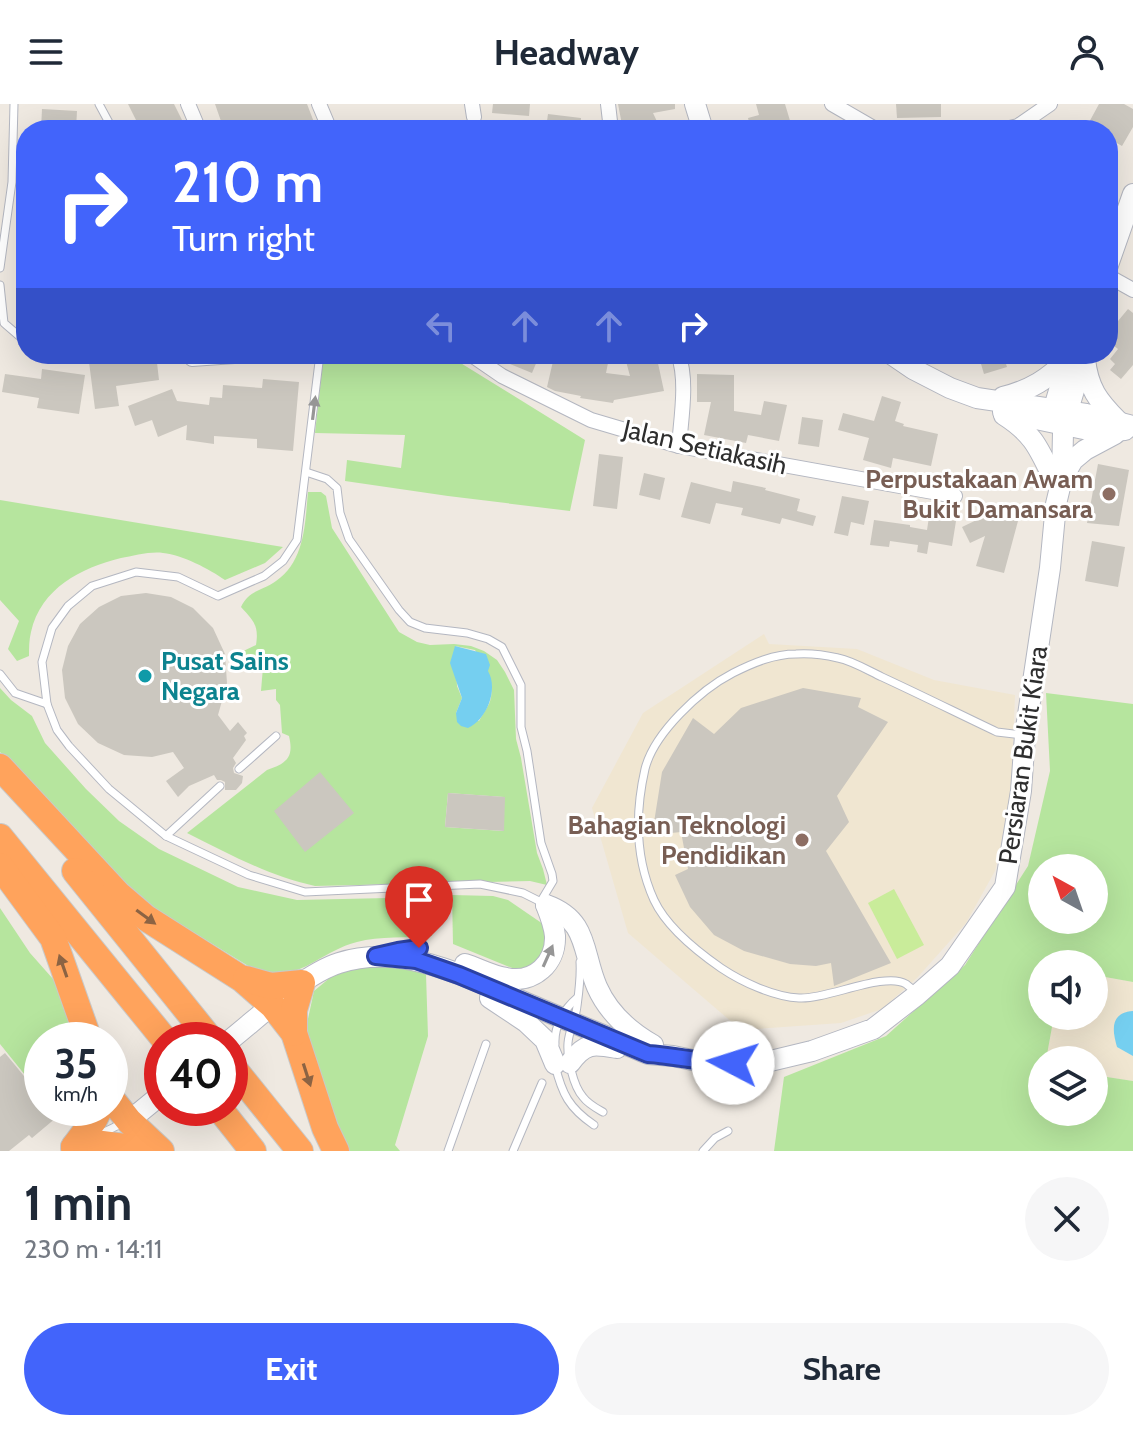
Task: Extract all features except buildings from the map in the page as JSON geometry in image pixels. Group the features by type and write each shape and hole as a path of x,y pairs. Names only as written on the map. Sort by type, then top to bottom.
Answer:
{"highway":[{"path":"0,767 118,894 146,918 242,979 273,1006 294,1033"},
{"path":"0,776 196,1022"},
{"path":"0,837 150,1022"},
{"path":"0,866 53,938 83,1022"},
{"path":"242,979 271,986 302,983 294,1010 294,1033 325,1128 336,1151"},
{"path":"248,1086 300,1151"},
{"path":"129,1121 158,1151"},
{"path":"71,1149 89,1126"},
{"path":"233,1126 253,1151"},
{"path":"71,1149 102,1144 158,1151"}],"street":[{"path":"832,104 860,120"},
{"path":"1029,120 1050,104"},
{"path":"1118,237 1133,194"},
{"name":"Jalan Setiakasih","path":"485,364 502,376 591,420 679,446 955,496"},
{"path":"679,446 683,397 681,364"},
{"path":"906,364 950,388 989,402 1059,416 1098,432 1127,427"},
{"path":"989,402 1033,387 1066,364"},
{"name":"Persiaran Bukit Kiara","path":"248,1026 320,971 338,963 376,956 416,960 459,975 648,1054 707,1063 758,1064 812,1051 873,1029 917,995 950,966 1005,887 1021,791 1025,735 1050,568 1058,479 1059,416 1076,364"},
{"path":"1083,364 1092,389 1103,405 1127,427"},
{"path":"989,402 1018,424 1037,444 1058,479 1085,450 1127,427"},
{"path":"376,956 419,948 509,979 534,976 546,965 553,952 555,937 544,903"},
{"path":"544,903 568,916 578,928 597,987 617,1017 634,1034 673,1056"},
{"path":"482,984 487,995 526,1022 564,1059"},
{"path":"564,1059 576,1038 574,1023"},
{"path":"564,1059 595,1044 648,1054"},
{"path":"129,1121 144,1109"}],"lane":[{"path":"0,268 12,182 14,104"},
{"path":"0,285 4,323 16,333"},
{"path":"319,364 297,540 283,561 264,576 218,596 178,577 136,572 92,586 68,606 52,628 42,662 47,704 57,730 109,789 166,836 249,875 305,892 480,884 523,893 544,903 561,924"},
{"path":"306,472 327,479 337,488 340,513 349,539 410,622 425,628 467,633 502,647 521,685 521,727 541,843 553,881 544,903"},
{"path":"917,995 905,983 890,981 800,998 761,989 735,978 701,955 654,901 640,857 637,824 648,757 667,730 701,694 731,674 765,658 796,654 841,658 997,732 1025,735"},
{"path":"0,674 15,693 47,704"},
{"path":"239,769 276,736"},
{"path":"166,836 220,786"},
{"path":"575,945 581,980 574,1023 554,1037 581,1096 603,1112"},
{"path":"574,1023 567,1007 577,998"},
{"path":"448,1151 486,1044"},
{"path":"564,1059 560,1084 571,1106 594,1125"},
{"path":"513,1151 542,1083"},
{"path":"571,1106 581,1096"},
{"path":"71,1149 129,1121"},
{"path":"703,1151 715,1138 728,1131"}],"shaded area":[{"name":"Bahagian Teknologi Pendidikan","path":"764,634 769,644 857,649 934,680 1015,695 1011,798 995,871 966,923 917,978 882,1009 841,1023 741,1030 628,933 592,808 643,713"},
{"path":"1108,978 1133,982 1133,1081 1108,1077 1108,1046 1049,1046 1051,1030 1108,1030"}],"green space":[{"path":"323,364 462,364 585,440 570,511 345,481 347,460 401,468 405,435 315,433"},
{"path":"308,492 321,492 326,496 332,528 399,632 430,645 471,646 497,660 505,672 514,690 516,739 537,853 547,885 530,881 315,886 265,870 187,833 290,755 289,736 282,733 276,689 261,691 263,667 244,668 237,654 256,645 257,638 254,624 241,607 248,597 286,573 293,563 302,541","holes":["455,646 475,650 488,676 491,697 479,721 456,713 462,698 457,686","448,793 504,797 503,831 445,827"]},
{"path":"0,500 283,547 265,563 225,580 196,563 163,553 121,558 91,568 65,582 44,603 31,632 29,656 17,661 8,649 19,621 0,600"},
{"path":"0,688 32,716 45,743 86,789 119,821 159,849 238,887 297,900 433,897 432,936 366,940 343,947 298,970 273,974 258,972 136,897 0,752"},
{"path":"1046,693 1133,704 1133,982 1108,978 1108,950 1028,950 1028,1030 1051,1030 1049,1046 1028,1046 1028,1126 1108,1126 1108,1077 1133,1081 1133,1151 774,1151 784,1077 886,1036 965,965 1028,866 1028,934 1108,934 1108,854 1031,854 1050,771"},
{"path":"894,889 924,945 897,959 868,903"},
{"path":"452,895 493,896 508,900 543,924 547,933 546,952 538,967 517,970 453,944"},
{"path":"0,908 30,953 61,988 73,1022 24,1022 24,1074 0,1044"},
{"path":"385,963 426,974 428,1036 395,1145 400,1151 347,1151 339,1138 306,1028 314,991 343,967"}],"water":[{"path":"455,646 486,654 490,665 488,671 492,687 489,704 480,718 468,728 457,722 456,713 462,698 450,663"},
{"path":"1133,1011 1133,1056 1117,1047 1114,1023 1120,1015"}],"place":[{"name":"Perpustakaan Awam Bukit Damansara","path":"1109,494"},
{"name":"Pusat Sains Negara","path":"145,676"},
{"name":"Bahagian Teknologi Pendidikan","path":"802,840"}],"route":[{"path":"419,948 376,956 416,960 459,975 648,1054 707,1063 733,1063"}]}
